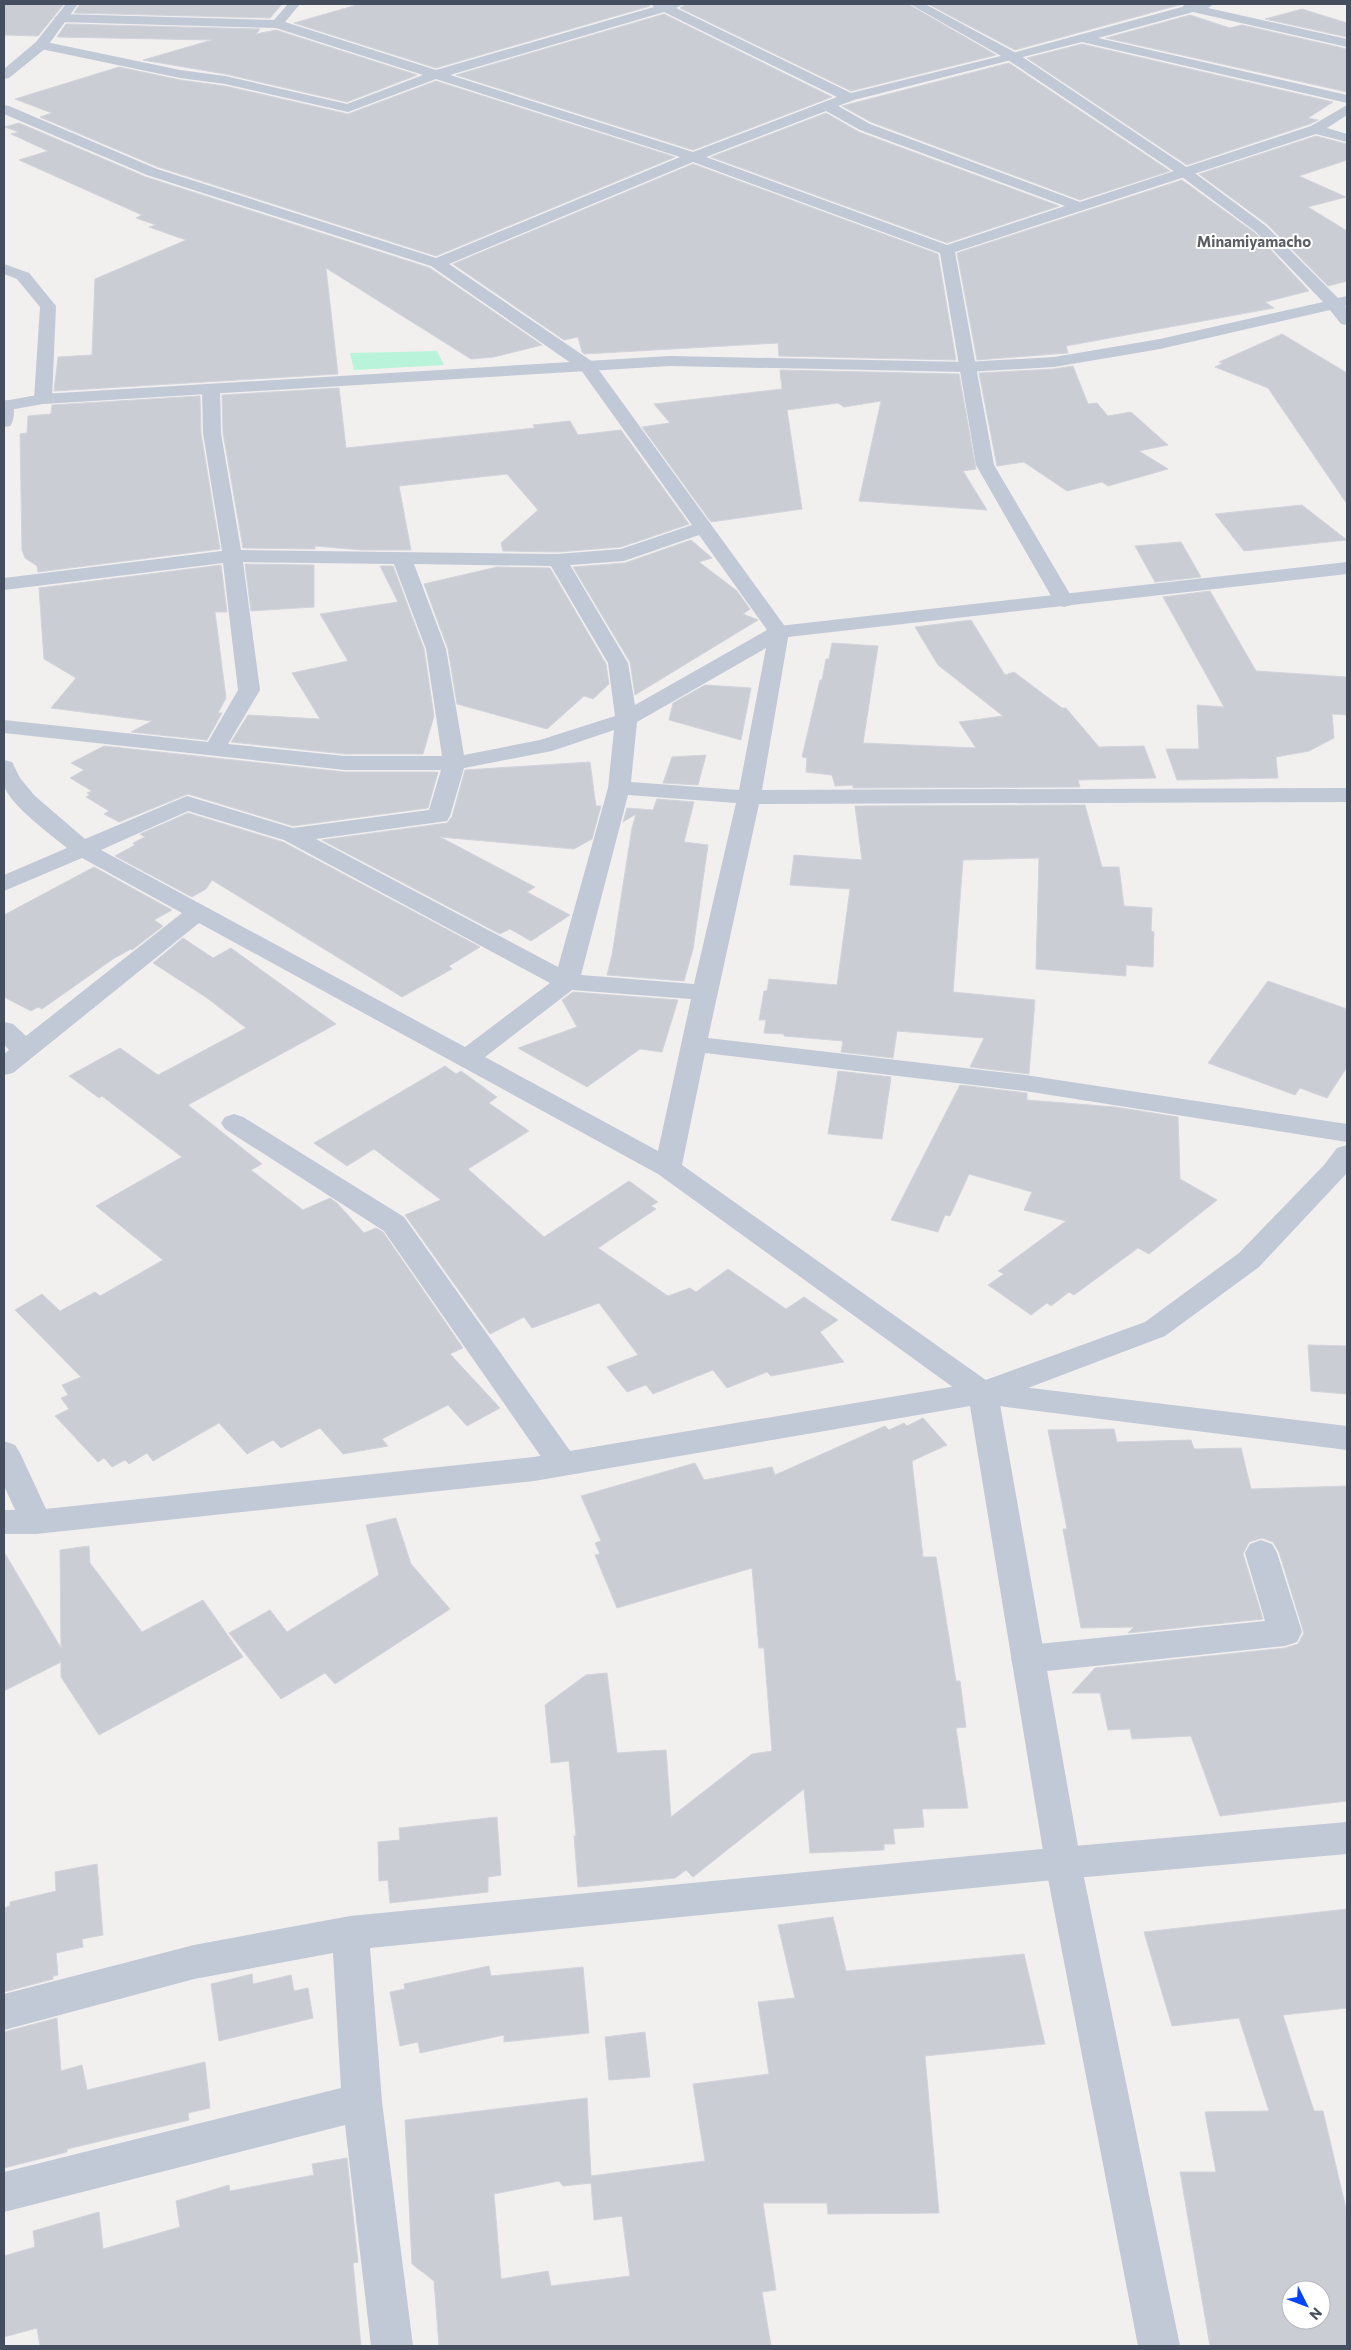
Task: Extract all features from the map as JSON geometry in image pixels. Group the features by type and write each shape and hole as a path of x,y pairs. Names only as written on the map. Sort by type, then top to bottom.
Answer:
{"street":[{"path":"4,75 40,46 72,4"},
{"path":"277,24 294,4"},
{"path":"40,46 180,74 225,80 348,108 435,75 659,5 678,4"},
{"path":"916,4 1013,57 1183,172 1261,229 1341,302 1347,320"},
{"path":"1175,4 1347,43"},
{"path":"437,263 693,156 849,96 1013,57 1208,4"},
{"path":"659,5 849,96"},
{"path":"60,18 277,24 693,156 947,250 1316,129 1347,109"},
{"path":"1082,38 1347,99"},
{"path":"826,106 865,127 1078,206"},
{"path":"4,109 152,172 437,263 587,366 779,632 749,797 668,1168"},
{"path":"1316,129 1347,138"},
{"path":"947,250 966,367 985,465 1064,601"},
{"path":"4,269 23,276 48,306 43,399"},
{"path":"4,411 43,399 670,361 966,367 1054,362 1160,344 1341,302"},
{"path":"211,390 212,433 232,556 249,690 215,748"},
{"path":"4,584 232,556 557,560 624,555 703,527"},
{"path":"292,835 439,816 454,763 436,649 402,559"},
{"path":"467,1058 567,982 619,788 626,719 618,663 557,560"},
{"path":"4,727 345,763 454,763 544,746 626,719 779,632 1347,568"},
{"path":"4,767 7,776 38,812 84,850 668,1168 983,1393 1347,1438"},
{"path":"619,788 749,797 1347,795"},
{"path":"4,884 186,803 292,835 567,982 705,992"},
{"path":"4,1067 198,912"},
{"path":"4,1030 25,1050"},
{"path":"694,1044 1025,1083 1347,1133"},
{"path":"234,1123 394,1224 562,1463"},
{"path":"4,1522 36,1522 524,1470 983,1393 1155,1329 1249,1260 1334,1171 1347,1154"},
{"path":"983,1393 1062,1863 1159,2346"},
{"path":"4,1453 36,1522"},
{"path":"1028,1659 1286,1632 1261,1554"},
{"path":"4,2012 194,1962 350,1933 1062,1863 1347,1838"},
{"path":"350,1933 362,2102 392,2346"},
{"path":"4,2192 362,2102"}],"green space":[{"path":"437,351 444,365 354,370 350,353"}],"building":[{"path":"4,4 64,4 38,36 4,35"},
{"path":"80,4 282,4 270,18 74,13"},
{"path":"360,4 649,4 650,6 436,68 294,23"},
{"path":"686,4 908,4 996,55 851,91 680,8"},
{"path":"928,4 1183,4 1015,50"},
{"path":"1302,9 1347,23 1347,37 1265,19"},
{"path":"664,14 832,97 693,150 456,75"},
{"path":"1190,15 1230,28 1242,25 1347,49 1347,92 1106,38"},
{"path":"66,24 260,29 256,34 276,30 417,75 347,102 225,74 143,60 212,40 57,37"},
{"path":"1082,44 1333,102 1308,118 1318,120 1310,124 1187,165 1027,58"},
{"path":"1009,63 1170,171 1080,200 871,122 842,106"},
{"path":"119,67 180,80 225,86 348,114 436,81 675,157 436,256 158,167 40,117 52,113 15,99"},
{"path":"826,113 859,132 1059,206 947,243 711,157"},
{"path":"19,123 146,177 430,268 542,345 494,357 471,359 326,268 338,374 54,391 58,357 92,355 95,279 186,240 149,227 156,225 136,218 142,215 19,160 48,151 11,134 19,132 5,127"},
{"path":"1316,136 1347,144 1347,160 1299,176 1346,197 1308,207 1347,231 1347,281 1328,286 1267,224 1199,174"},
{"path":"693,164 938,254 956,360 779,356 778,343 584,354 578,337 564,340 453,264"},
{"path":"1182,180 1255,233 1309,291 1265,302 1274,308 1066,346 1068,353 977,360 957,253"},
{"path":"1282,334 1347,373 1347,504 1268,388 1215,367 1223,363 1219,362"},
{"path":"1073,366 1088,404 1097,403 1108,416 1131,412 1168,445 1139,451 1168,469 1108,486 1102,482 1067,491 1024,462 997,466 979,373 1054,369"},
{"path":"780,370 959,374 976,469 963,471 987,510 859,501 881,401 844,407 838,403 787,410 802,509 711,522 642,427 670,423 654,404 782,389"},
{"path":"339,388 346,448 535,428 533,425 570,421 578,435 621,430 689,524 621,547 557,552 503,551 501,543 538,510 507,474 399,486 411,550 362,550 315,546 315,549 243,548 223,433 222,395"},
{"path":"200,396 201,433 220,549 38,572 37,566 25,558 22,550 20,434 27,433 28,416 51,414 52,405"},
{"path":"1302,505 1347,540 1244,551 1215,514"},
{"path":"691,540 712,558 699,562 737,591 750,609 743,614 758,620 635,695 630,662 573,567 625,563"},
{"path":"1181,542 1201,577 1155,582 1135,546"},
{"path":"245,564 314,565 314,607 251,611"},
{"path":"221,565 227,612 215,612 226,698 218,713 222,713 207,740 131,732 152,721 51,708 76,678 44,659 39,588"},
{"path":"380,566 393,566 424,649 434,716 423,754 345,754 231,742 248,715 320,719 292,673 348,661 320,614 398,602"},
{"path":"497,567 550,568 606,664 609,684 593,699 584,696 547,729 457,704 448,649 424,584"},
{"path":"1210,591 1256,671 1347,677 1347,715 1332,714 1334,738 1309,751 1276,757 1278,778 1177,780 1166,749 1199,749 1197,705 1224,707 1163,597"},
{"path":"971,620 1005,675 1014,672 1062,708 1066,708 1099,747 1144,746 1156,778 1078,780 1080,787 853,788 853,785 835,786 832,775 806,772 807,758 802,757 820,680 822,680 826,659 829,659 832,643 878,646 863,743 976,748 959,722 1003,716 938,665 915,627"},
{"path":"705,685 751,688 741,740 669,720 673,703"},
{"path":"104,746 345,772 438,772 428,808 293,826 188,794 119,822 104,814 109,811 86,797 90,795 87,793 92,791 70,778 84,770 71,763"},
{"path":"706,755 698,785 663,783 672,757"},
{"path":"590,762 596,806 601,806 592,839 574,849 440,837 535,887 527,892 570,915 531,941 510,929 500,934 322,840 447,823 452,817 465,770"},
{"path":"657,799 694,802 684,842 708,845 693,949 684,981 607,975 636,814 623,822 627,808 653,810"},
{"path":"1085,805 1102,867 1119,867 1124,906 1152,908 1151,931 1154,932 1153,967 1126,965 1126,976 1036,969 1039,858 963,860 953,992 1035,1000 1029,1074 970,1067 984,1038 897,1031 893,1058 841,1052 843,1041 764,1033 766,1020 759,1020 764,991 767,991 769,979 837,985 850,889 790,885 794,855 862,860 855,806"},
{"path":"188,813 283,842 480,947 449,966 452,969 402,997 212,880 206,889 192,897 115,856 145,837 140,834"},
{"path":"94,867 172,910 154,920 163,926 132,950 113,959 42,1009 38,1007 31,1011 4,997 4,915"},
{"path":"183,938 213,958 231,948 336,1024 188,1105 262,1164 251,1170 303,1210 330,1198 337,1203 364,1233 376,1228 383,1232 463,1348 450,1354 500,1408 467,1426 448,1405 382,1439 388,1446 343,1454 320,1428 281,1448 273,1440 247,1454 219,1423 153,1461 147,1453 129,1464 125,1460 112,1467 104,1458 98,1462 55,1416 69,1409 61,1398 68,1395 62,1385 81,1377 15,1310 42,1294 60,1311 95,1292 100,1296 163,1260 96,1206 182,1157 102,1096 99,1098 69,1076 120,1048 158,1075 246,1028 207,998 153,963"},
{"path":"1268,981 1347,1009 1347,1067 1327,1098 1300,1088 1295,1095 1208,1063"},
{"path":"573,992 678,1000 662,1052 640,1049 587,1087 518,1048 577,1027 562,1000"},
{"path":"445,1066 456,1074 461,1071 497,1097 489,1103 529,1131 468,1169 544,1237 629,1181 658,1202 651,1206 656,1209 598,1248 668,1296 690,1288 696,1292 728,1269 786,1309 804,1297 838,1320 820,1332 844,1362 771,1376 767,1372 727,1388 713,1370 653,1394 646,1385 627,1392 607,1367 638,1355 599,1303 532,1328 524,1317 490,1334 405,1215 441,1200 374,1149 347,1166 314,1143"},
{"path":"838,1071 891,1077 882,1139 828,1134"},
{"path":"960,1085 1027,1093 1027,1100 1115,1107 1178,1117 1180,1179 1217,1200 1149,1254 1138,1248 1074,1295 1069,1292 1051,1306 1047,1303 1031,1315 988,1285 1004,1274 998,1271 1066,1221 1024,1210 1032,1192 969,1174 950,1216 945,1215 938,1232 891,1220"},
{"path":"1308,1345 1347,1346 1347,1394 1311,1391"},
{"path":"923,1418 947,1445 912,1461 923,1557 936,1557 956,1681 960,1681 966,1727 956,1728 968,1808 922,1809 924,1827 893,1829 895,1844 884,1844 884,1850 810,1853 804,1789 693,1877 686,1870 675,1878 578,1887 574,1836 576,1836 569,1761 551,1763 545,1705 586,1675 607,1673 617,1753 666,1750 671,1817 752,1754 772,1751 764,1648 759,1648 752,1568 617,1608 595,1555 600,1554 595,1543 601,1541 581,1496 695,1463 704,1480 772,1467 775,1475 885,1426 889,1430 904,1423 907,1426"},
{"path":"1114,1429 1117,1442 1191,1440 1194,1449 1241,1448 1251,1489 1347,1486 1347,1801 1220,1816 1191,1736 1132,1739 1130,1729 1108,1730 1100,1693 1072,1693 1095,1668 1285,1648 1298,1644 1304,1633 1279,1552 1273,1542 1262,1538 1249,1542 1243,1554 1263,1619 1128,1633 1134,1627 1081,1628 1063,1529 1067,1529 1048,1430"},
{"path":"396,1518 411,1564 450,1609 335,1684 325,1673 281,1699 229,1633 270,1610 287,1632 379,1575 366,1525"},
{"path":"89,1546 90,1563 142,1632 203,1600 243,1657 99,1735 61,1677 61,1662 4,1691 4,1552 61,1648 60,1550"},
{"path":"497,1817 501,1875 488,1877 488,1892 390,1903 388,1880 379,1881 378,1842 400,1840 399,1828"},
{"path":"97,1864 103,1935 82,1939 83,1947 56,1953 58,1975 53,1976 53,1979 4,1992 4,1908 10,1906 10,1902 56,1891 55,1872"},
{"path":"1347,1909 1347,2008 1283,2015 1314,2111 1323,2111 1347,2213 1347,2346 1210,2346 1180,2172 1216,2172 1205,2112 1269,2111 1239,2018 1172,2026 1144,1932"},
{"path":"833,1917 846,1971 1024,1954 1045,2044 925,2056 939,2213 828,2214 827,2203 763,2203 776,2290 762,2292 771,2346 439,2346 434,2281 412,2264 405,2120 587,2098 591,2176 705,2161 693,2084 769,2074 758,2002 795,1998 778,1925","holes":["559,2181 563,2186 591,2183 594,2220 622,2216 630,2276 551,2286 548,2271 501,2279 494,2194"]},
{"path":"489,1966 491,1976 583,1967 589,2033 504,2042 504,2035 420,2053 418,2042 400,2046 390,1992 405,1989 404,1984"},
{"path":"252,1974 253,1984 291,1975 294,1991 308,1988 313,2018 219,2041 211,1984"},
{"path":"57,2018 61,2071 82,2065 87,2090 205,2062 210,2108 188,2113 189,2120 67,2149 67,2152 4,2168 4,2032"},
{"path":"645,2032 650,2077 609,2080 605,2037"},
{"path":"347,2158 358,2262 353,2263 361,2346 40,2346 37,2328 4,2337 4,2256 35,2247 33,2231 99,2212 103,2249 180,2227 176,2201 229,2185 230,2191 314,2175 312,2164"}],"district":[{"name":"Minamiyamacho","path":"1254,241"}]}
